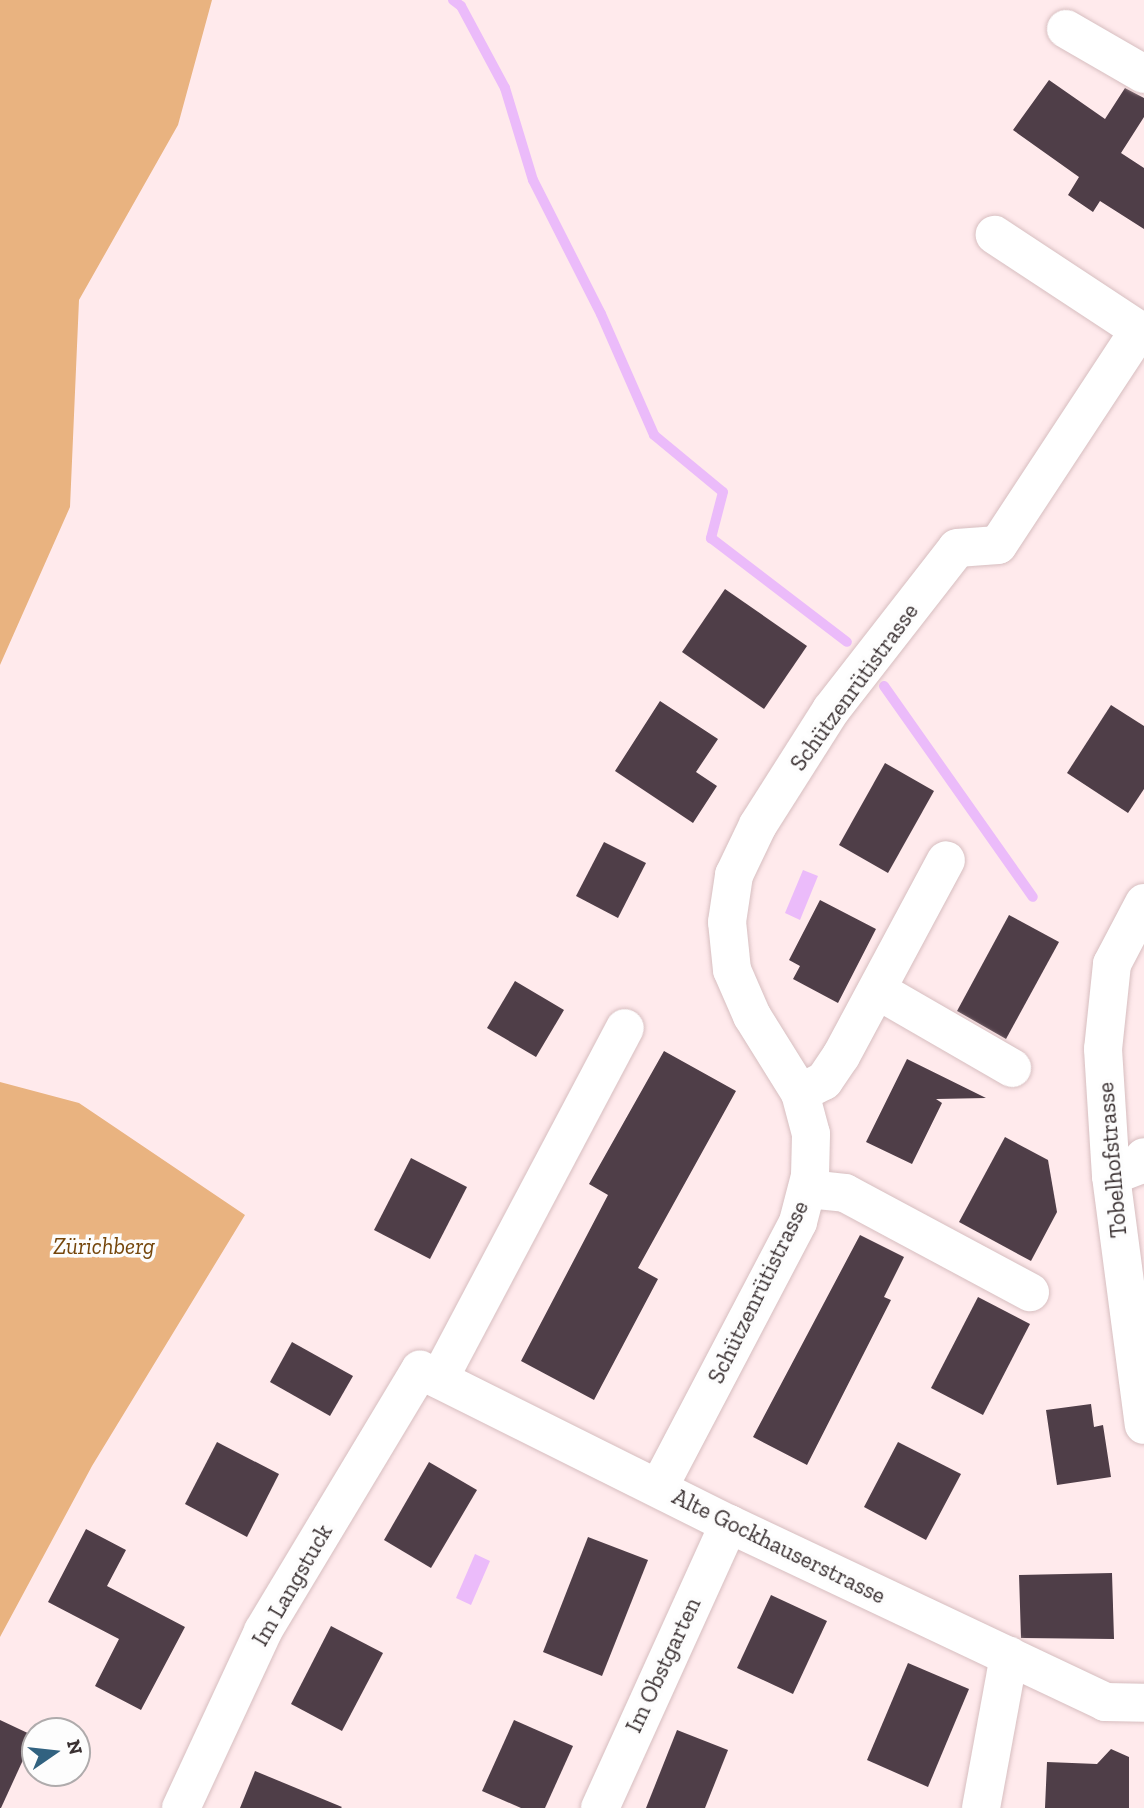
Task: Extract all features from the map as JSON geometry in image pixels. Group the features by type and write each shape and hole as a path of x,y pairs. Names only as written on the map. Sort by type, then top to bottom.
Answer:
{"street":[{"path":"1066,29 1144,74"},
{"name":"Schützenrütistrasse","path":"659,1488 798,1222 808,1189 811,1134 800,1093 752,1016 732,970 727,922 734,875 758,824 831,710 957,548 998,545 1139,330 995,234"},
{"path":"800,1093 824,1081 877,990 946,860"},
{"name":"Tobelhofstrasse","path":"1144,903 1112,964 1103,1049 1111,1176 1144,1425"},
{"path":"877,990 1012,1068"},
{"name":"Im Langstuck","path":"181,1808 263,1631 429,1375 625,1028"},
{"path":"1111,1176 1139,1166 1144,1157"},
{"path":"808,1189 845,1193 1030,1292"},
{"name":"Alte Gockhauserstrasse","path":"429,1375 729,1524 1105,1702 1144,1703"},
{"name":"Im Obstgarten","path":"600,1808 729,1524"},
{"path":"981,1808 1009,1657"}],"green space":[{"path":"0,0 212,0 178,125 79,300 70,507 0,665"},
{"name":"Zürichberg","path":"0,1082 79,1103 245,1215 92,1466 0,1637"}],"shaded area":[{"path":"803,870 818,876 800,920 785,913"},
{"path":"475,1554 490,1561 471,1605 456,1598"}],"building":[{"path":"1049,80 1105,119 1125,88 1144,98 1144,117 1121,153 1144,168 1144,229 1100,201 1093,212 1068,195 1079,177 1013,130"},
{"path":"725,589 807,646 764,709 682,652"},
{"path":"660,701 718,739 696,772 717,786 693,823 615,771"},
{"path":"1111,705 1144,726 1144,789 1128,813 1067,773"},
{"path":"885,763 934,791 888,873 839,845"},
{"path":"604,842 646,863 618,918 576,896"},
{"path":"820,900 876,929 838,1003 793,979 800,966 789,960"},
{"path":"1009,915 1059,942 1006,1039 957,1011"},
{"path":"515,981 564,1010 536,1057 487,1028"},
{"path":"664,1051 736,1091 638,1268 658,1279 594,1400 521,1361 608,1195 589,1184"},
{"path":"907,1059 986,1098 936,1099 942,1103 912,1164 866,1142"},
{"path":"1005,1137 1048,1160 1057,1212 1031,1261 959,1222"},
{"path":"411,1158 467,1187 430,1259 374,1230"},
{"path":"860,1235 904,1257 884,1297 891,1300 807,1465 753,1437"},
{"path":"978,1297 1030,1324 983,1415 931,1388"},
{"path":"292,1342 353,1376 330,1416 270,1382"},
{"path":"1091,1404 1094,1427 1103,1425 1111,1477 1057,1485 1046,1410"},
{"path":"217,1442 279,1474 247,1537 185,1504"},
{"path":"898,1442 961,1474 926,1540 864,1507"},
{"path":"429,1462 477,1490 431,1568 384,1540"},
{"path":"86,1529 126,1550 107,1586 185,1627 141,1710 95,1686 119,1639 48,1602"},
{"path":"588,1537 648,1560 602,1676 543,1652"},
{"path":"1112,1573 1114,1639 1021,1638 1019,1575"},
{"path":"771,1595 827,1621 793,1694 737,1668"},
{"path":"331,1626 383,1653 342,1731 291,1704"},
{"path":"908,1663 969,1689 928,1787 867,1760"},
{"path":"0,1720 21,1730 21,1764 0,1808"},
{"path":"514,1720 573,1746 545,1808 521,1808 482,1791"},
{"path":"677,1730 728,1750 705,1808 646,1808"},
{"path":"1111,1749 1129,1757 1129,1808 1045,1808 1047,1762 1097,1764"},
{"path":"255,1771 342,1807 240,1808"}],"waterway":[{"path":"453,0 461,6 505,88 533,180 601,314 654,435 723,492 711,538 847,642"},
{"path":"884,686 1033,897"}]}
